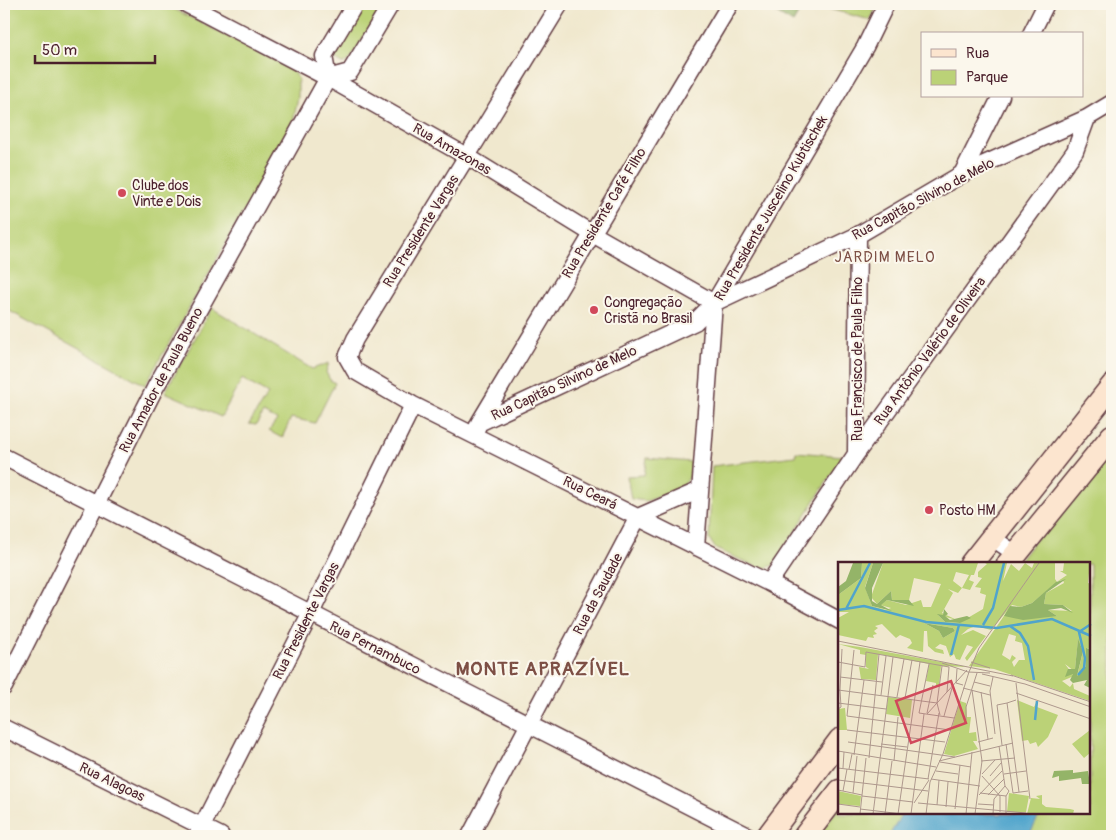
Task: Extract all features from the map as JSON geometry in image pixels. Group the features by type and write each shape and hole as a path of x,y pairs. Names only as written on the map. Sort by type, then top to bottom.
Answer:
{"street":[{"name":"Rua Amazonas","path":"186,4 328,78 468,157 591,233 714,303"},
{"path":"356,4 324,56 328,78 350,72 391,4"},
{"name":"Rua Presidente Vargas","path":"347,357 355,339 560,4"},
{"name":"Rua Presidente Café Filho","path":"477,429 591,233 730,4"},
{"name":"Rua Presidente Juscelino Kubtischek","path":"696,546 714,303 865,47 886,4"},
{"path":"1032,32 1046,4"},
{"name":"Rua Amador de Paula Bueno","path":"4,687 155,388 328,78"},
{"path":"962,174 1000,98"},
{"name":"Rua Capitão Silvino de Melo","path":"477,429 695,322 714,303 858,235 962,174 1087,118 1112,103"},
{"name":"Rua Antônio Valério de Oliveira","path":"769,583 856,454 1075,151 1087,118"},
{"name":"Rua Francisco de Paula Filho","path":"856,454 858,235"},
{"name":"Rua Ceará","path":"347,357 355,371 413,405 477,429 638,517 838,620"},
{"path":"972,562 1111,389"},
{"name":"Rua Presidente Vargas","path":"200,831 310,615 413,405"},
{"path":"991,537 1012,559 1112,436"},
{"name":"Rua Pernambuco","path":"4,457 310,615 748,836"},
{"path":"638,517 700,490"},
{"name":"Rua da Saudade","path":"470,836 638,517"},
{"name":"Rua Alagoas","path":"4,728 200,831 221,836"},
{"path":"768,836 838,743"},
{"path":"806,836 838,794"}],"green space":[{"name":"Clube dos Vinte e Dois","path":"4,4 164,4 290,68 298,78 298,98 292,127 145,385 4,308"},
{"path":"361,4 384,4 350,60 343,64 334,59 334,50"},
{"path":"761,4 804,4 793,23"},
{"path":"811,4 878,4 870,20"},
{"path":"212,308 312,369 329,363 326,372 330,380 335,383 315,423 291,418 282,438 269,431 277,420 263,413 256,425 249,424 268,394 242,379 221,417 165,392"},
{"path":"1112,440 1112,836 817,836 838,809 838,815 1091,815 1091,562 1019,562"},
{"path":"796,452 843,456 774,565 762,569 716,549 709,539 712,466 795,456"},
{"path":"647,458 691,462 690,475 682,489 646,501 631,499 627,476 644,475"}],"water":[{"path":"901,815 1040,815 1029,836 889,836"}],"place":[{"name":"Clube dos Vinte e Dois","path":"122,193"},
{"name":"Congregação Cristã no Brasil","path":"594,310"},
{"name":"Posto HM","path":"929,510"}],"district":[{"name":"JARDIM MELO","path":"885,257"},
{"name":"MONTE APRAZÍVEL","path":"543,669"}]}
